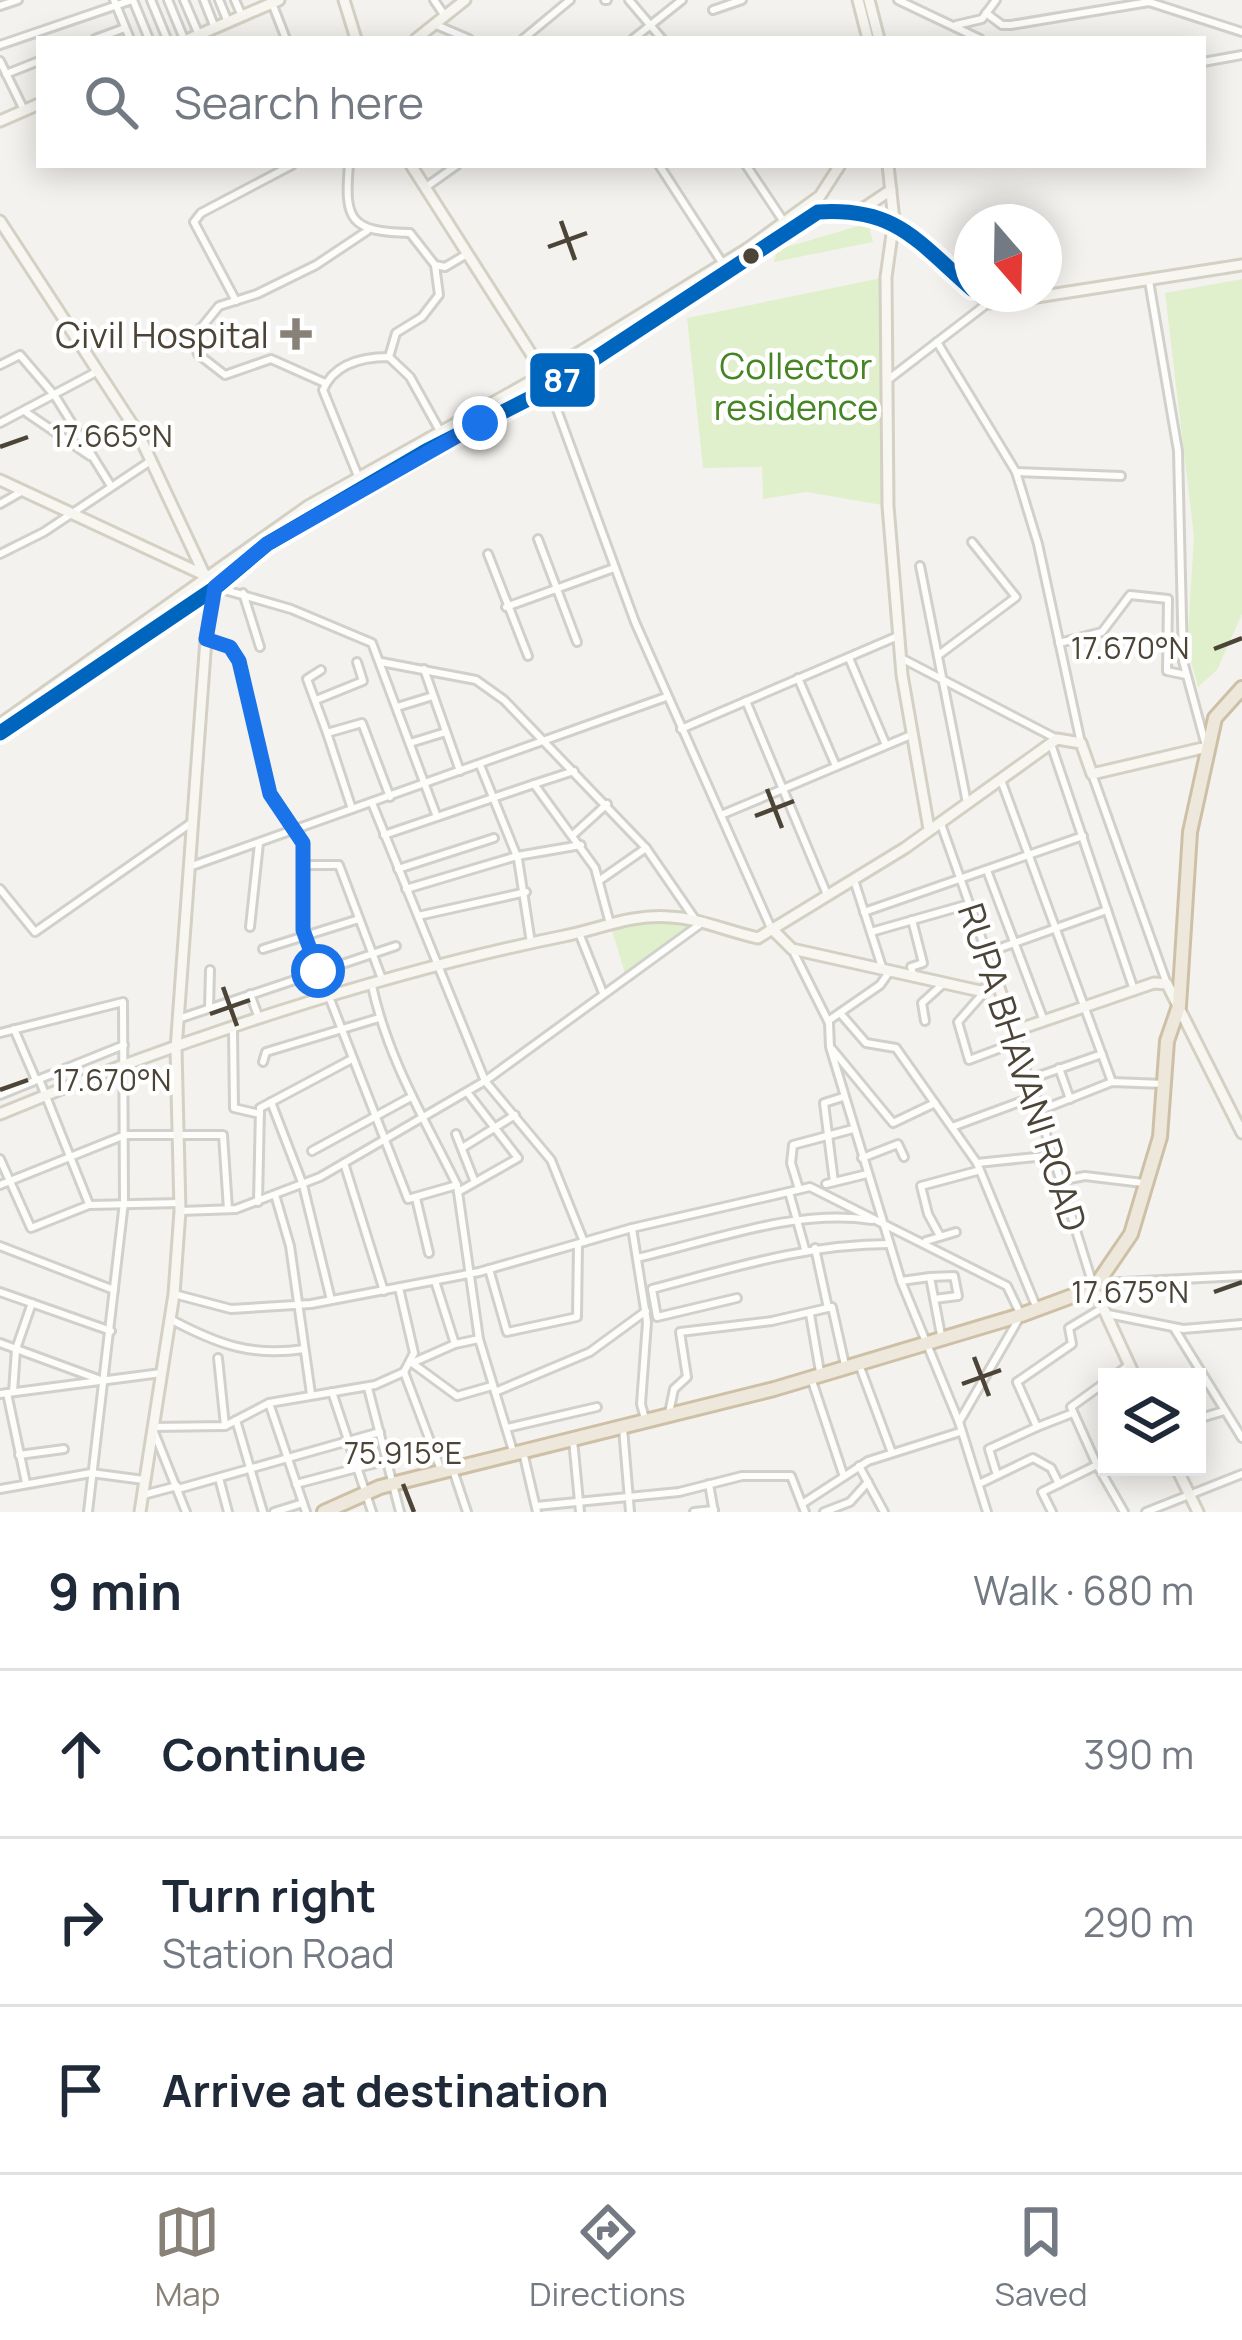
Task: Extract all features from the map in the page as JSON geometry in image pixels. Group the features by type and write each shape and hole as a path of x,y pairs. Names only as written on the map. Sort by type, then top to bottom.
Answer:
{"highway":[{"path":"324,1512 394,1484 623,1428 923,1346 1094,1288 1124,1250 1160,1137 1167,1041 1179,1006 1190,832 1215,720 1242,688"},
{"path":"1215,720 1242,698"}],"street":[{"path":"0,6 18,0"},
{"path":"0,45 133,0 148,36"},
{"path":"151,0 166,36"},
{"path":"168,0 190,36"},
{"path":"184,0 191,36"},
{"path":"204,0 215,28"},
{"path":"219,0 228,22"},
{"path":"235,0 242,16"},
{"path":"344,0 355,36"},
{"path":"434,0 445,16"},
{"path":"420,36 465,0"},
{"path":"527,36 570,0"},
{"path":"629,0 660,36"},
{"path":"637,36 682,0"},
{"path":"713,10 742,0"},
{"path":"858,0 867,36"},
{"path":"869,0 878,36"},
{"path":"898,0 974,36"},
{"path":"952,26 986,13 996,0"},
{"path":"196,36 242,16 254,5 274,1 285,36"},
{"path":"986,13 1011,25 1149,2 1242,32"},
{"path":"115,3 129,36"},
{"path":"434,24 462,36"},
{"path":"103,36 125,28"},
{"path":"1206,61 1242,55"},
{"path":"0,62 24,110"},
{"path":"6,74 36,62"},
{"path":"0,121 36,105"},
{"path":"236,301 194,222 201,213 286,168"},
{"path":"348,168 343,189 356,223 367,231 410,233 435,265 439,296 422,317 396,333 389,356"},
{"path":"413,168 544,374 666,697 771,928 792,949 828,1021 830,1047 881,1222 923,1346 962,1431 987,1512"},
{"path":"425,188 454,168"},
{"path":"661,168 723,264"},
{"path":"748,168 784,222"},
{"path":"1,724 358,476 544,374 723,264 820,196 838,168"},
{"path":"888,168 894,220 886,278 888,506 901,658 929,829"},
{"path":"858,212 891,190"},
{"path":"1,724 215,587 267,544 344,496 550,388 818,212 858,212 894,220 954,273"},
{"path":"0,221 152,460 206,578"},
{"path":"358,476 325,383 271,359 225,375 212,370 193,338 201,321 316,265 367,231"},
{"path":"435,265 445,267 467,254"},
{"path":"1062,293 1242,265"},
{"path":"1092,774 1207,747 1186,674 1178,452 1149,281"},
{"path":"889,379 976,312"},
{"path":"937,342 1016,472 1081,743 1167,984 1215,1089 1242,1132"},
{"path":"0,365 20,355 55,396 111,486"},
{"path":"325,383 355,361 389,356"},
{"path":"389,356 410,377 440,430"},
{"path":"0,423 98,371"},
{"path":"26,412 93,458"},
{"path":"0,554 152,460"},
{"path":"1016,472 1121,476"},
{"path":"0,480 206,578"},
{"path":"0,504 21,492"},
{"path":"538,538 577,642"},
{"path":"940,654 1016,597 972,542"},
{"path":"488,554 528,656"},
{"path":"920,566 968,803"},
{"path":"506,608 614,568"},
{"path":"215,587 243,593 372,643 437,817"},
{"path":"140,1512 174,1294 180,1207 176,1049 206,639 215,587"},
{"path":"243,593 260,647"},
{"path":"1059,643 1102,632 1130,595 1168,599 1167,671 1186,674"},
{"path":"681,729 899,636"},
{"path":"206,639 230,647 239,661 270,794 303,843 305,936 408,1199 458,1188 518,1158 467,1092"},
{"path":"849,658 886,745"},
{"path":"901,658 1054,741 1081,743"},
{"path":"316,700 363,681 357,662"},
{"path":"381,662 476,680 607,805 646,848 699,925"},
{"path":"424,669 460,771"},
{"path":"321,670 307,679 352,810"},
{"path":"798,678 836,766"},
{"path":"397,707 433,696"},
{"path":"187,868 666,697"},
{"path":"746,701 826,892"},
{"path":"327,734 362,723 390,796"},
{"path":"410,743 446,732"},
{"path":"721,815 913,734"},
{"path":"0,1114 176,1049 436,965 579,933 609,920 673,916 758,938 929,829 1054,741"},
{"path":"1054,741 1134,990"},
{"path":"479,765 517,856 531,943"},
{"path":"384,835 574,771"},
{"path":"1001,780 1112,1082"},
{"path":"534,784 581,845 609,920"},
{"path":"372,803 485,1081 551,1160 581,1243 577,1317 507,1332 489,1269"},
{"path":"574,835 607,805"},
{"name":"RUPA BHAVANI ROAD","path":"940,821 993,986 1056,1155 1094,1288 1131,1368"},
{"path":"0,889 35,932 191,823"},
{"path":"864,911 961,882 1083,836"},
{"path":"398,869 494,838"},
{"path":"250,927 259,843"},
{"path":"406,889 517,856 581,845"},
{"path":"598,881 646,848"},
{"path":"305,865 339,865 372,954 379,1018 411,1097 458,1188 479,1339 537,1509 742,1476 791,1476 803,1508 859,1466 962,1431"},
{"path":"987,872 1044,1022"},
{"path":"853,877 886,970"},
{"path":"417,917 526,892"},
{"path":"871,932 969,904"},
{"path":"986,953 1107,910"},
{"path":"263,949 359,920"},
{"path":"912,920 923,963 911,967 914,977"},
{"path":"0,1159 31,1228 89,1205 124,1202 228,1209 276,1198 485,1081 699,925"},
{"path":"579,933 603,993"},
{"path":"178,1019 396,946"},
{"path":"792,949 980,991 993,986"},
{"path":"208,1008 210,970"},
{"path":"828,1021 886,970"},
{"path":"925,1021 922,1003 944,983"},
{"path":"993,986 958,1022 969,1060 1044,1022 1134,990 1167,984"},
{"path":"250,994 260,1022"},
{"path":"0,1033 123,1002 124,1202 88,1512"},
{"path":"839,1013 866,1043 896,1048 952,1126 977,1167 1037,1309"},
{"path":"263,1061 266,1052 379,1018"},
{"path":"14,1030 46,1095 89,1205"},
{"path":"233,1030 235,1108 260,1114"},
{"path":"0,1095 124,1045"},
{"path":"830,1047 893,1123 934,1103"},
{"path":"1030,1079 1102,1054"},
{"path":"258,1202 260,1114 271,1102 352,1059"},
{"path":"1059,1069 1070,1099"},
{"path":"1040,1110 1112,1082 1164,1084"},
{"path":"952,1126 1036,1096"},
{"path":"312,1151 411,1097"},
{"path":"844,1097 824,1103 830,1183 867,1174"},
{"path":"271,1102 302,1186 331,1300"},
{"path":"462,1148 515,1115"},
{"path":"799,1190 791,1163 793,1145 854,1129"},
{"path":"456,1134 474,1180"},
{"path":"0,1185 125,1135 223,1135 228,1209"},
{"path":"862,1159 898,1144 904,1157"},
{"path":"940,1236 921,1186 977,1167 1056,1155"},
{"path":"344,1162 384,1291"},
{"path":"1064,1180 1085,1176 1147,1183"},
{"path":"174,1294 231,1309 297,1306 472,1274 632,1228 810,1187 926,1241 1007,1286 1021,1315 958,1422"},
{"path":"789,1192 805,1250"},
{"path":"416,1197 429,1253"},
{"path":"276,1198 290,1246 311,1394"},
{"path":"637,1258 799,1221 842,1215 881,1222"},
{"path":"632,1228 646,1311 641,1404 646,1418"},
{"path":"926,1241 956,1232"},
{"path":"736,1298 657,1317 652,1288 815,1248 889,1244"},
{"path":"0,1246 116,1290"},
{"path":"815,1248 828,1308 892,1453"},
{"path":"901,1281 954,1276 958,1296 934,1299"},
{"path":"1094,1288 1111,1279 1242,1276"},
{"path":"931,1277 942,1339"},
{"path":"435,1281 455,1344"},
{"path":"399,1288 412,1363 457,1396 494,1389 590,1352 646,1311"},
{"path":"0,1292 111,1331"},
{"path":"26,1483 7,1393 32,1303"},
{"path":"669,1413 674,1388 687,1377 680,1332 828,1308"},
{"path":"1037,1427 1017,1382 1072,1344 1069,1328 1106,1310 1174,1328 1242,1324"},
{"path":"810,1312 816,1377 843,1474"},
{"path":"170,1318 219,1345 265,1355 304,1349"},
{"path":"1174,1328 1242,1438"},
{"path":"152,1427 225,1426 268,1403 368,1386 455,1344 479,1339"},
{"path":"0,1343 103,1380"},
{"path":"218,1358 225,1426"},
{"path":"1126,1368 1130,1365"},
{"path":"404,1372 433,1448 466,1512"},
{"path":"7,1393 161,1373"},
{"path":"368,1386 400,1512"},
{"path":"1098,1388 1071,1407 1124,1512"},
{"path":"332,1392 372,1512"},
{"path":"268,1403 305,1508 274,1512"},
{"path":"506,1429 597,1407"},
{"path":"1206,1417 1224,1412"},
{"path":"997,1475 988,1449 1074,1413"},
{"path":"236,1420 263,1512"},
{"path":"152,1427 186,1512"},
{"path":"623,1428 630,1512"},
{"path":"142,1496 380,1432"},
{"path":"573,1440 580,1512"},
{"path":"19,1454 64,1448"},
{"path":"296,1484 433,1448"},
{"path":"978,1485 1033,1458 1051,1468 1059,1484"},
{"path":"1052,1512 1042,1492 1097,1465"},
{"path":"859,1466 884,1512"},
{"path":"0,1489 92,1473 144,1480"},
{"path":"1146,1512 1242,1474"},
{"path":"1180,1476 1198,1512"},
{"path":"219,1478 228,1512"},
{"path":"824,1512 850,1502 868,1482"},
{"path":"694,1512 714,1511 709,1484"}],"green space":[{"path":"868,223 873,242 774,262 777,250"},
{"name":"Collector residence","path":"886,277 888,506 806,492 763,499 762,467 703,468 687,318"},
{"path":"1242,279 1242,614 1217,670 1198,687 1187,647 1194,537 1165,293"},
{"path":"673,916 699,925 626,977 609,920"}],"transit line":[{"name":"87","path":"0,733 215,588 267,544 426,451 550,388 818,212 867,215 887,222 920,242 954,273"}],"place":[{"name":"Civil Hospital","path":"296,334"}],"route":[{"path":"318,971 303,930 303,843 270,794 239,661 230,647 206,639 215,587 267,544 344,496 480,423"}]}
